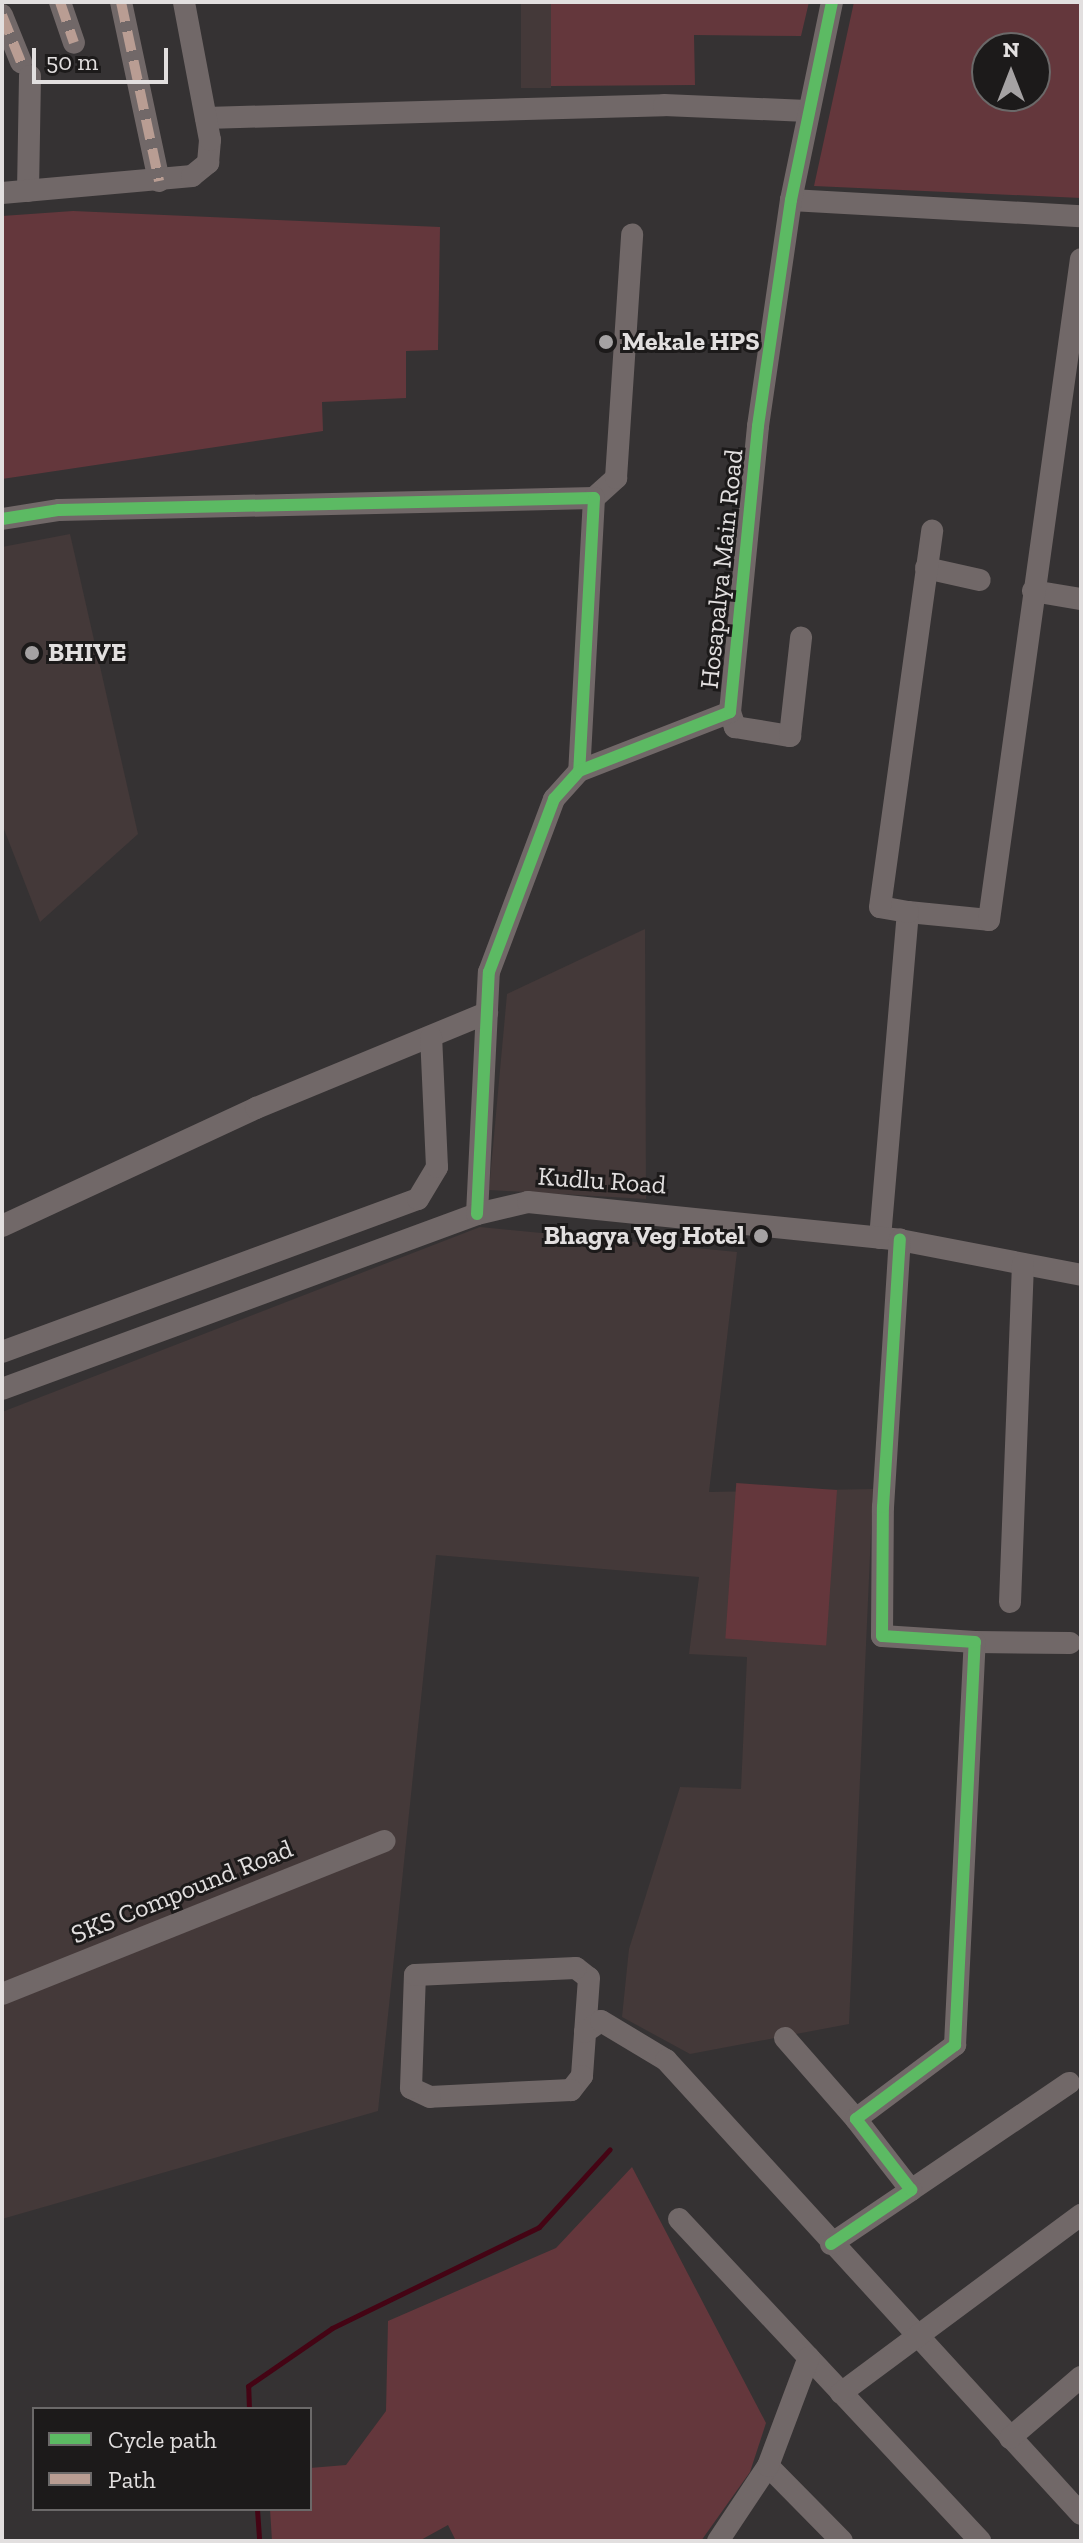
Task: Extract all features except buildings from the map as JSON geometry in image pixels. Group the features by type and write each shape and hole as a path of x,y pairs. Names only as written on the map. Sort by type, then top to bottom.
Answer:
{"street":[{"path":"60,2 74,43"},
{"path":"121,2 159,181"},
{"path":"2,193 159,181 192,176 208,163 206,118 184,2"},
{"name":"Hosapalya Main Road","path":"477,1214 489,972 552,803 579,771 730,712 758,426 791,200 832,2"},
{"path":"2,15 25,69 28,191"},
{"path":"206,118 664,105 807,111"},
{"path":"791,200 1081,216"},
{"path":"2,519 59,510 594,498 616,478 632,235"},
{"path":"932,531 880,907 989,920 1081,259"},
{"path":"579,771 594,498"},
{"path":"926,568 980,580"},
{"path":"1033,591 1081,599"},
{"path":"730,712 735,727 790,736 801,638"},
{"path":"908,912 890,1239 882,1636 975,1642 1070,1643"},
{"path":"2,1226 256,1108 487,1013"},
{"path":"2,1352 418,1199 437,1167 431,1037"},
{"name":"Kudlu Road","path":"2,1389 477,1214 528,1202 890,1239 1081,1275"},
{"path":"1010,1602 1023,1264"},
{"path":"856,2119 955,2045 971,1799 975,1642"},
{"name":"SKS Compound Road","path":"2,1994 384,1841"},
{"path":"422,1970 585,1971 585,2032 582,2076 571,2090 430,2097 411,2088 414,1982 422,1970"},
{"path":"585,2032 601,2045 618,2035 641,2041 666,2060 1081,2514"},
{"path":"785,2038 856,2119 911,2190"},
{"path":"831,2244 1069,2083"},
{"path":"841,2393 921,2337 1081,2215"},
{"path":"679,2219 980,2541"},
{"path":"718,2541 768,2466 809,2357"},
{"path":"1010,2438 1081,2377"},
{"path":"768,2466 842,2541"}],"shaded area":[{"path":"521,2 551,2 551,88 521,88"},
{"path":"551,2 809,2 801,36 694,35 695,85 551,86"},
{"path":"854,2 1081,2 1081,198 814,186"},
{"path":"73,211 440,227 438,350 406,351 406,398 322,402 323,431 2,479 2,216"},
{"path":"70,534 138,834 40,922 2,824 2,547"},
{"path":"645,929 646,1199 489,1190 507,994"},
{"path":"480,1227 737,1252 709,1492 873,1489 849,2024 690,2054 622,2017 629,1949 680,1787 741,1789 747,1657 689,1654 699,1577 436,1555 378,2111 2,2219 2,1412"},
{"path":"736,1483 837,1490 826,1646 725,1639"},
{"path":"632,2167 766,2423 750,2472 701,2541 456,2541 448,2525 419,2541 272,2541 270,2511 312,2511 312,2468 346,2465 386,2411 388,2321 556,2248"}],"waterway":[{"path":"249,2407 248,2386 332,2328 539,2227 610,2149"},
{"path":"257,2511 259,2541"}],"marked path":[{"path":"60,2 74,43"},
{"path":"121,2 159,181"},
{"path":"2,15 21,62"}],"cycle path":[{"path":"477,1214 489,972 554,799 579,771 730,712 758,426 791,200 832,2"},
{"path":"2,519 59,510 594,498 579,771"},
{"path":"831,2244 911,2190 856,2119 955,2045 975,1642 882,1636 883,1507 900,1240"}],"place":[{"name":"Mekale HPS","path":"606,342"},
{"name":"BHIVE","path":"32,653"},
{"name":"Bhagya Veg Hotel","path":"761,1236"}]}
